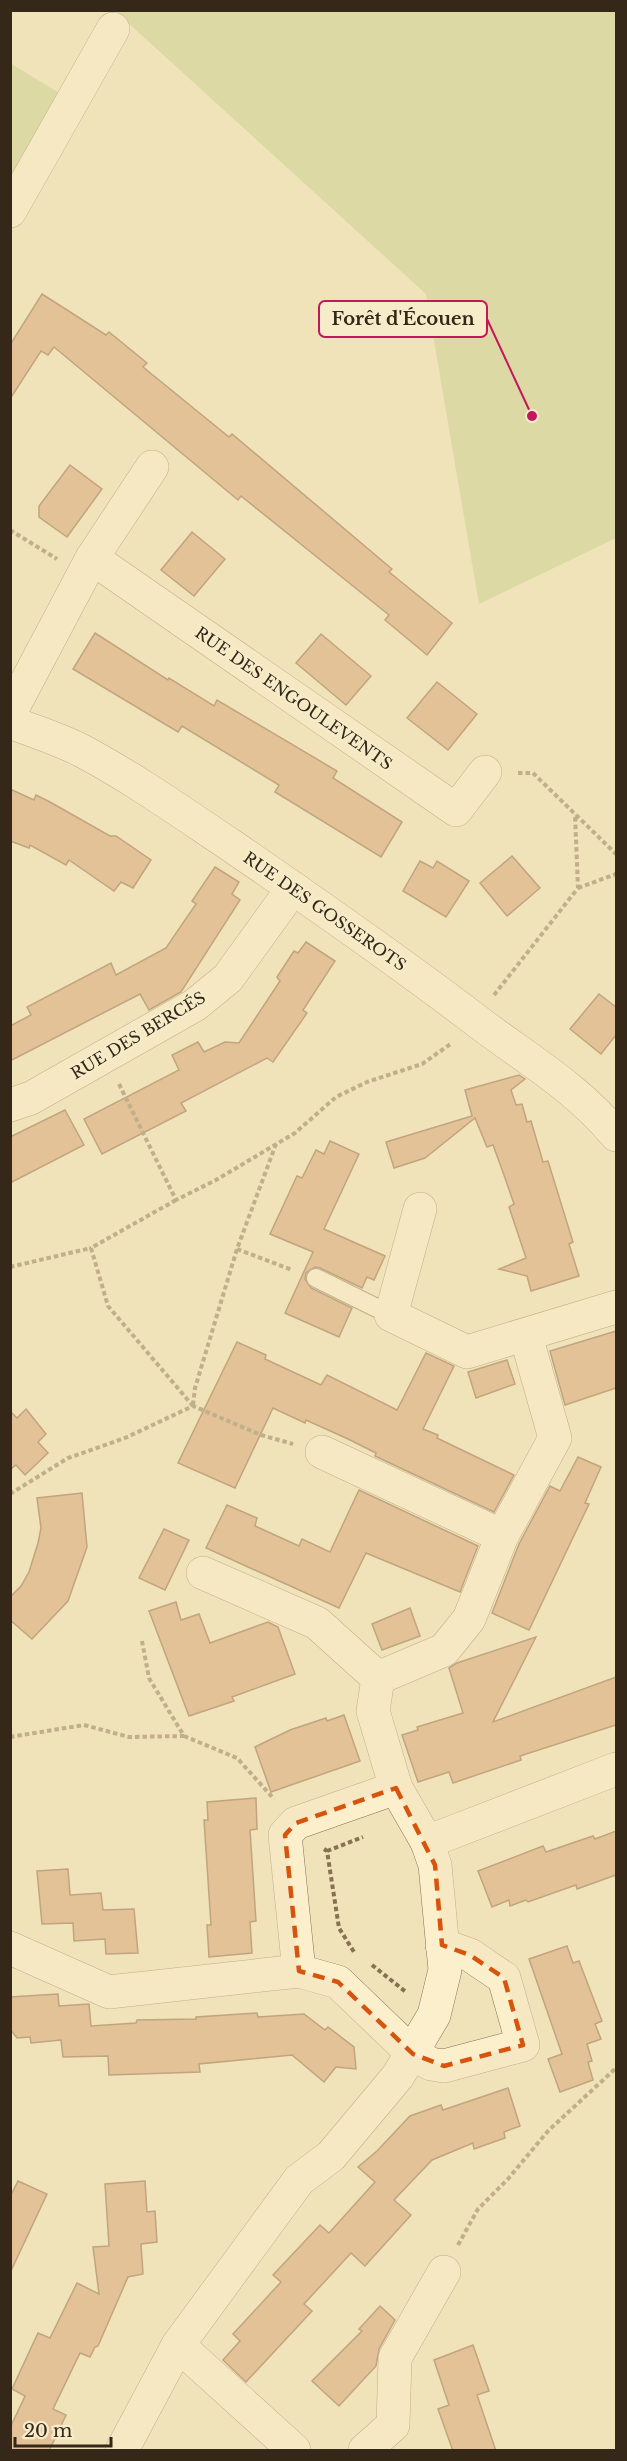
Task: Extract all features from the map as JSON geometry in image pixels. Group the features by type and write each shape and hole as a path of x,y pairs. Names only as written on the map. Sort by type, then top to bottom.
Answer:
{"street":[{"path":"10,211 112,29"},
{"path":"10,713 88,566 152,467"},
{"name":"RUE DES ENGOULEVENTS","path":"88,566 456,810 485,772"},
{"name":"RUE DES GOSSEROTS","path":"10,722 85,752 190,818 377,946 612,1119"},
{"name":"RUE DES BERCÉS","path":"10,1105 31,1098 195,1005 228,978 293,888"},
{"path":"420,1209 391,1315 467,1352 616,1307"},
{"path":"378,1678 444,1650 469,1619 502,1536 555,1438 526,1336"},
{"path":"322,1452 502,1536"},
{"path":"202,1573 317,1623 378,1678"},
{"path":"122,2451 178,2345 299,2180 331,2156 398,2076 435,2015 446,1970 435,1865 427,1842 396,1788 373,1711 378,1678"},
{"path":"427,1842 616,1769"},
{"path":"299,1971 285,1835 296,1823 396,1788"},
{"path":"10,1948 109,1992 299,1971 338,1982 413,2054 430,2064 444,2067 523,2044 504,1978 470,1955 442,1945"},
{"path":"365,2451 397,2438 395,2358 444,2272"},
{"path":"178,2345 294,2451"}],"lane":[{"path":"316,1278 391,1315"}],"path":[{"path":"10,530 88,566"},
{"path":"485,772 533,773 616,854"},
{"path":"575,814 578,888"},
{"path":"10,1267 91,1248 216,1180 295,1133 336,1097 367,1082 422,1064 447,1048 475,1020 578,888 616,874"},
{"path":"105,1056 176,1200"},
{"path":"193,1406 195,1388 237,1249 277,1143"},
{"path":"91,1248 108,1306 193,1406 261,1435 322,1452"},
{"path":"237,1249 316,1278"},
{"path":"10,1494 68,1458 125,1438 193,1406"},
{"path":"10,1737 84,1725 129,1737 184,1736 148,1678 142,1641"},
{"path":"444,2272 478,2209 508,2179 548,2131 616,2068"}],"highlighted area":[{"path":"396,1788 435,1865 442,1945 470,1955 504,1978 523,2045 444,2066 413,2054 338,1982 299,1971 285,1835 296,1823"}],"green space":[{"path":"115,11 616,11 616,538 479,604 426,294"},
{"path":"10,63 64,96 13,178 10,176"}],"building":[{"path":"42,294 106,335 109,332 147,363 143,367 229,437 232,434 392,569 389,572 452,623 427,655 385,620 389,615 241,496 238,500 54,347 48,355 41,351 10,399 10,345"},
{"path":"70,465 102,489 67,537 39,517 39,506"},
{"path":"192,532 225,559 194,596 161,570"},
{"path":"95,633 168,680 169,678 214,706 217,700 337,771 333,778 402,822 381,857 275,792 279,785 182,726 178,732 73,669"},
{"path":"321,634 371,676 346,705 296,663"},
{"path":"437,682 477,714 448,750 407,718"},
{"path":"10,789 34,800 36,795 50,802 110,836 116,836 151,860 133,888 121,882 114,891 69,860 66,865 30,845 29,848 10,841"},
{"path":"512,856 540,888 507,916 480,883"},
{"path":"420,861 433,868 437,861 469,881 446,917 403,891"},
{"path":"215,867 239,882 232,894 240,900 181,992 149,1010 140,994 10,1061 10,1026 31,1015 27,1007 111,963 116,975 166,948 196,904 192,901"},
{"path":"306,942 335,961 303,1010 307,1013 273,1062 267,1058 181,1103 186,1111 102,1154 84,1119 179,1070 172,1055 198,1042 204,1052 225,1042 239,1043 280,981 277,977 294,951 298,953"},
{"path":"599,994 616,1007 616,1035 601,1054 570,1029"},
{"path":"519,1075 525,1079 511,1090 516,1105 522,1104 527,1122 531,1121 543,1162 548,1161 573,1242 569,1244 579,1276 531,1291 527,1276 499,1269 526,1258 509,1207 514,1204 504,1175 493,1145 487,1147 475,1118 425,1158 394,1168 386,1142 472,1116 465,1090"},
{"path":"65,1110 84,1145 10,1183 10,1137"},
{"path":"330,1141 359,1154 324,1229 385,1256 374,1280 367,1277 362,1288 320,1268 315,1267 306,1273 305,1279 311,1288 352,1308 339,1337 285,1313 313,1252 270,1234 297,1176 302,1178 316,1150 324,1154"},
{"path":"616,1331 616,1388 565,1405 550,1351"},
{"path":"237,1342 266,1355 265,1359 321,1385 327,1375 397,1410 426,1353 454,1366 423,1429 514,1475 494,1512 375,1456 376,1453 348,1439 273,1408 235,1488 178,1463"},
{"path":"507,1360 515,1384 476,1398 468,1372"},
{"path":"26,1409 46,1434 38,1442 48,1453 25,1475 16,1465 10,1470 10,1411 17,1418"},
{"path":"578,1457 601,1467 585,1503 589,1504 529,1630 492,1613 519,1544 550,1486 560,1491"},
{"path":"359,1490 478,1546 460,1592 366,1553 339,1608 206,1548 227,1505 257,1518 255,1526 299,1546 302,1539 330,1552"},
{"path":"82,1493 87,1547 68,1601 32,1639 10,1620 10,1597 21,1586 29,1572 38,1543 41,1528 37,1498"},
{"path":"164,1529 189,1540 165,1590 139,1578"},
{"path":"176,1602 181,1620 199,1614 210,1643 268,1622 278,1627 295,1674 232,1697 234,1701 189,1716 149,1611"},
{"path":"410,1608 420,1636 382,1650 372,1624"},
{"path":"536,1637 493,1722 616,1677 616,1725 520,1756 521,1760 453,1783 449,1772 418,1782 402,1735 418,1730 417,1727 463,1713 449,1668 457,1663"},
{"path":"344,1715 360,1761 271,1792 255,1747 290,1730 326,1718 327,1721"},
{"path":"256,1798 257,1829 250,1830 256,1921 250,1922 252,1953 209,1957 207,1925 211,1925 204,1820 208,1820 207,1802"},
{"path":"616,1831 616,1875 577,1889 576,1885 528,1902 526,1900 510,1906 509,1900 492,1907 478,1871 543,1846 546,1852 593,1836 595,1839"},
{"path":"68,1869 70,1895 101,1893 103,1910 134,1909 138,1953 106,1954 105,1939 74,1941 73,1923 42,1924 37,1871"},
{"path":"567,1946 573,1963 579,1961 602,2021 595,2024 601,2039 587,2044 592,2061 588,2062 593,2080 560,2092 548,2059 562,2054 529,1959"},
{"path":"58,1994 59,2006 89,2004 91,2026 136,2023 137,2020 196,2019 196,2017 257,2013 258,2017 304,2014 325,2030 328,2027 354,2047 356,2069 336,2067 324,2082 292,2055 199,2064 200,2072 109,2075 108,2056 63,2057 61,2040 31,2043 30,2037 17,2038 10,2029 10,1997"},
{"path":"508,2088 520,2126 504,2132 505,2138 474,2149 473,2143 432,2160 394,2200 411,2215 365,2266 351,2253 304,2304 312,2311 246,2382 223,2360 240,2341 233,2334 281,2282 273,2275 320,2225 329,2233 375,2182 358,2167 377,2151 410,2116 441,2105 443,2110"},
{"path":"18,2181 47,2194 10,2273 10,2197"},
{"path":"145,2181 147,2212 155,2211 157,2242 141,2244 143,2274 128,2277 98,2346 95,2347 90,2357 80,2353 53,2409 66,2415 49,2451 10,2451 10,2428 25,2396 12,2389 38,2333 50,2338 77,2283 99,2294 93,2247 109,2246 105,2184"},
{"path":"380,2306 395,2320 379,2349 376,2366 339,2406 312,2381 362,2331 359,2329"},
{"path":"473,2345 489,2391 477,2395 496,2451 453,2451 438,2409 449,2405 434,2360"}],"place":[{"name":"Forêt d'Écouen","path":"532,416"}]}
